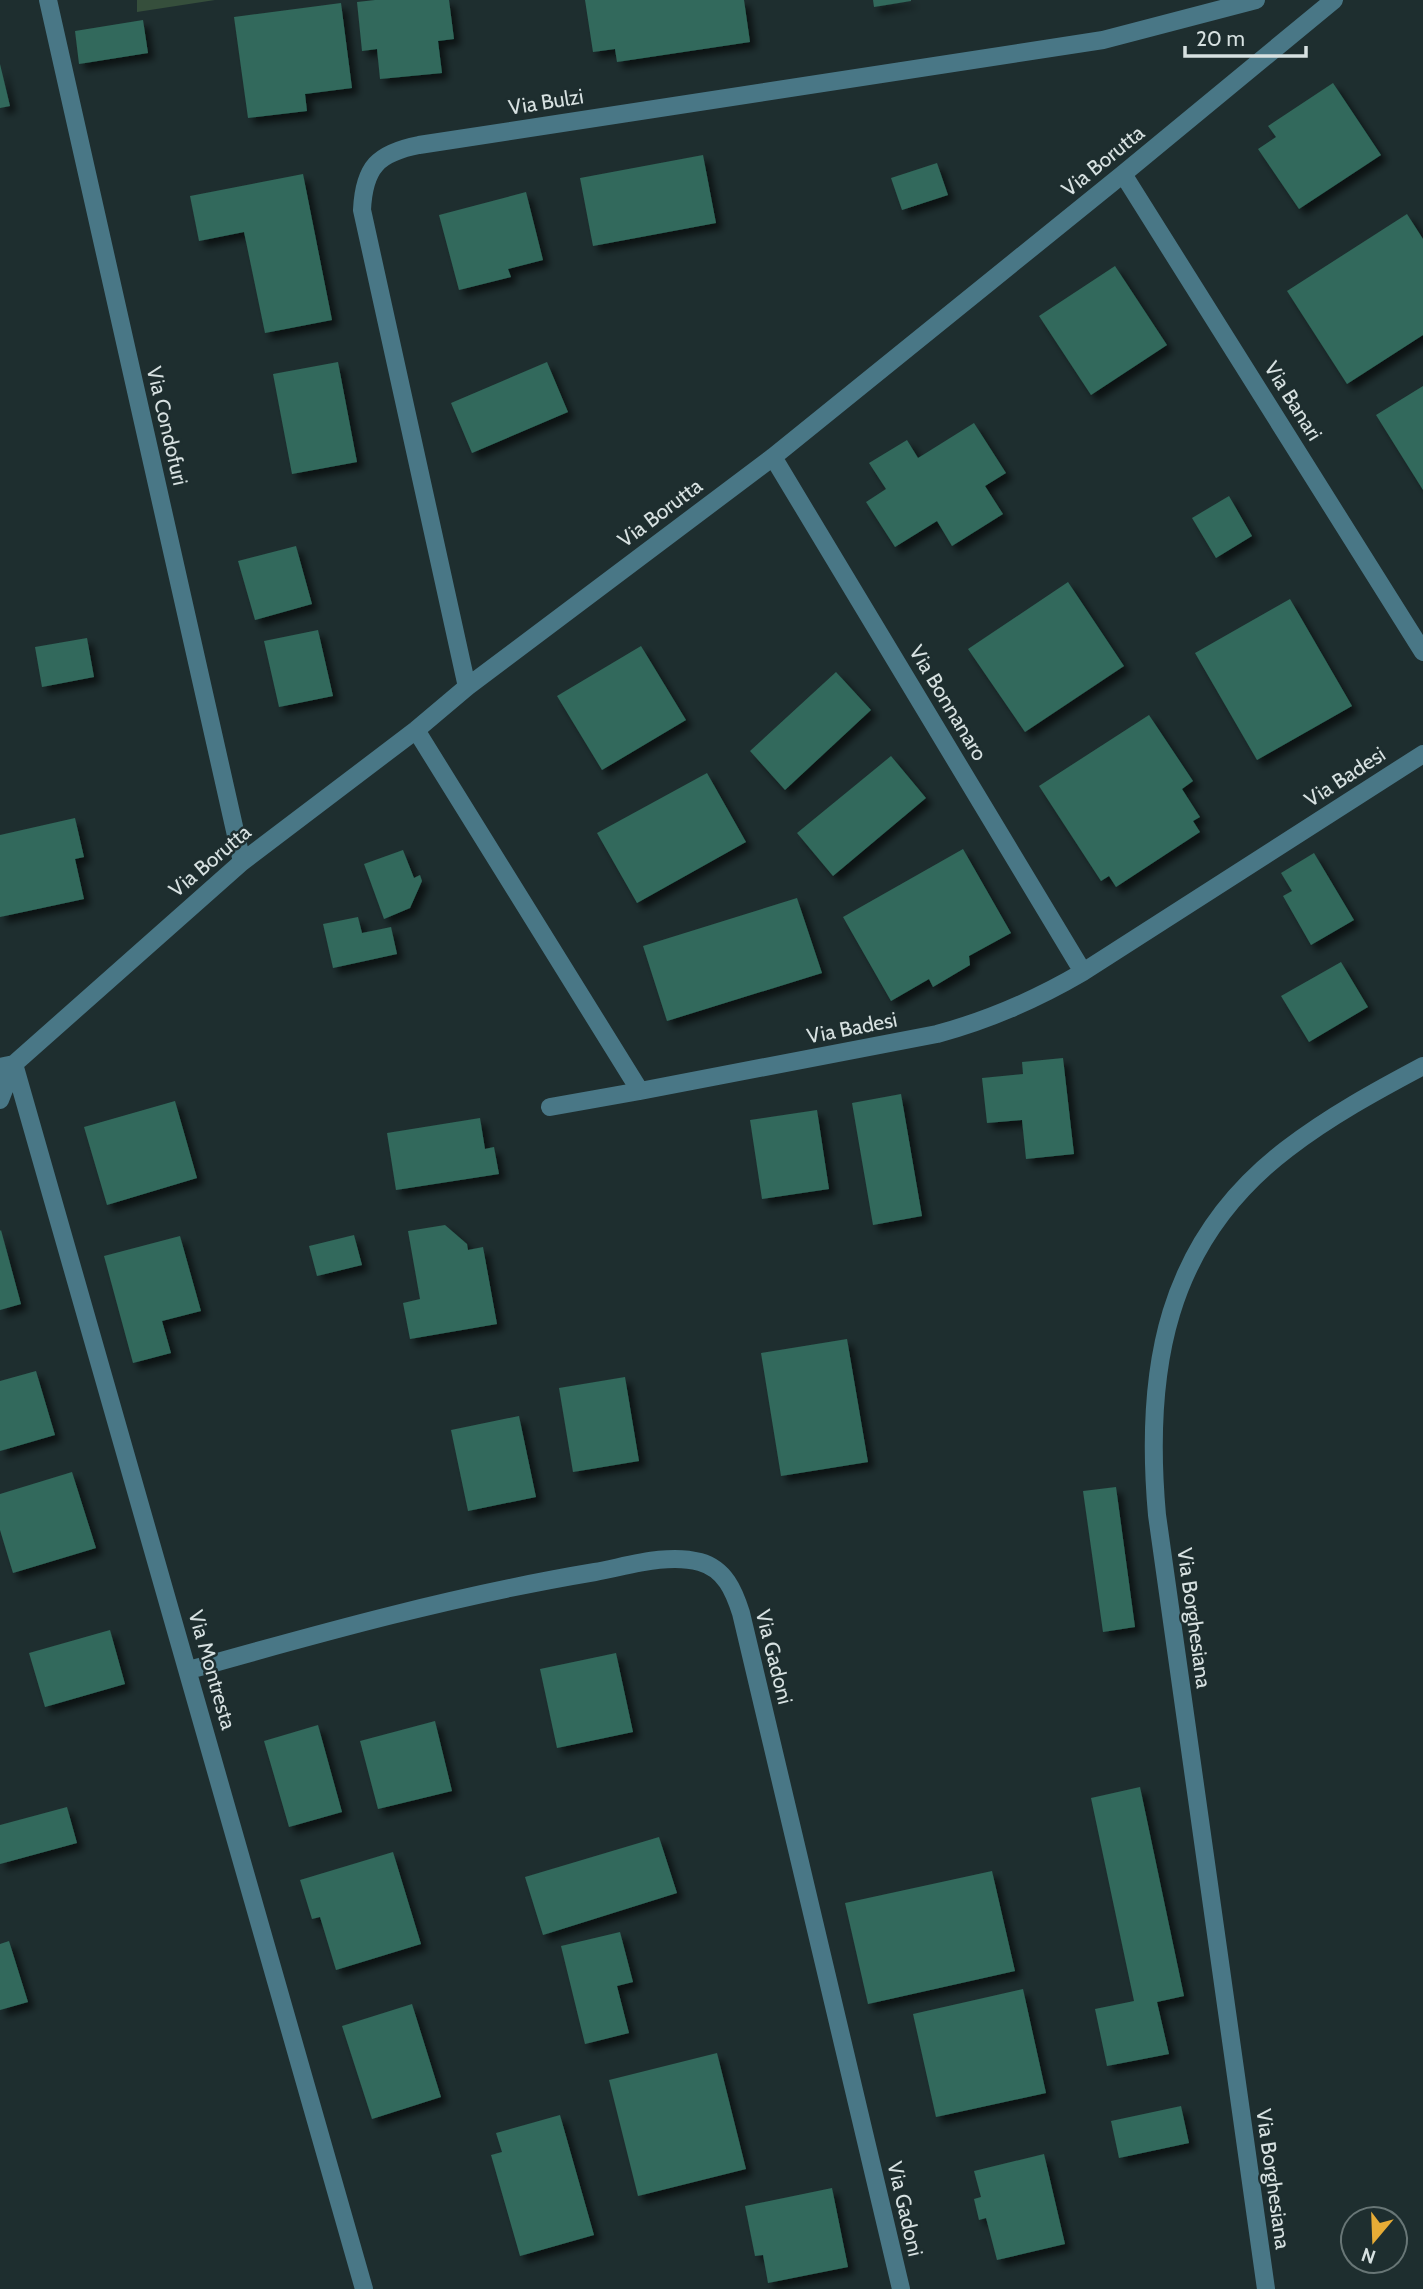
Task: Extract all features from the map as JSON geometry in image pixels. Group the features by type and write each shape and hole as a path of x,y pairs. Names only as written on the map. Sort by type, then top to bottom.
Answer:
{"street":[{"name":"Via Condofuri","path":"48,0 242,862"},
{"name":"Via Bulzi","path":"467,687 362,210 365,181 380,158 419,145 1103,40 1256,0"},
{"name":"Via Borutta","path":"0,1100 7,1066 242,862 467,687 773,457 1334,0"},
{"name":"Via Banari","path":"1123,174 1423,652"},
{"name":"Via Bonnanaro","path":"773,457 1083,972"},
{"path":"415,730 640,1091"},
{"name":"Via Badesi","path":"550,1107 937,1034 1030,1001 1083,972 1423,754"},
{"name":"Via Montresta","path":"7,1066 189,1670 364,2289"},
{"name":"Via Borghesiana","path":"1266,2289 1157,1515 1152,1444 1156,1382 1173,1304 1207,1235 1229,1204 1296,1142 1335,1115 1423,1066"},
{"name":"Via Gadoni","path":"189,1670 394,1613 523,1584 672,1559 701,1562 725,1577 741,1613 901,2289"}],"green space":[{"path":"137,0 215,0 137,12"}],"building":[{"path":"449,0 454,39 438,41 442,73 380,79 377,49 362,51 357,2"},
{"path":"585,0 744,0 750,42 617,62 615,49 593,52"},
{"path":"873,0 911,0 911,1 874,7"},
{"path":"341,3 352,88 305,94 307,111 248,118 234,17"},
{"path":"143,20 148,53 79,64 75,31"},
{"path":"0,64 10,106 0,108"},
{"path":"1333,83 1381,155 1299,209 1258,149 1276,137 1268,126"},
{"path":"703,155 716,223 593,246 580,178"},
{"path":"937,163 948,195 902,210 891,178"},
{"path":"303,174 332,320 265,333 244,232 199,241 190,196"},
{"path":"526,192 543,260 508,269 511,277 459,290 439,215"},
{"path":"1407,214 1423,239 1423,335 1347,384 1287,291"},
{"path":"1115,266 1167,345 1091,395 1039,316"},
{"path":"338,362 357,462 292,474 273,374"},
{"path":"547,362 568,412 472,453 451,403"},
{"path":"1423,386 1423,490 1376,415"},
{"path":"974,423 1006,473 985,486 1003,514 952,546 937,521 895,547 866,502 886,489 869,463 907,440 918,458"},
{"path":"1229,496 1252,536 1216,558 1192,518"},
{"path":"296,546 312,604 255,620 238,561"},
{"path":"1068,582 1124,666 1025,732 968,649"},
{"path":"1290,599 1352,706 1257,760 1195,653"},
{"path":"318,630 333,696 279,707 264,641"},
{"path":"87,638 94,677 42,687 35,647"},
{"path":"641,646 686,720 602,770 557,696"},
{"path":"836,672 871,710 785,790 750,751"},
{"path":"1149,715 1193,781 1182,789 1200,817 1193,821 1200,832 1116,887 1109,876 1101,881 1039,786"},
{"path":"891,756 926,798 833,876 797,833"},
{"path":"707,773 746,842 637,903 597,833"},
{"path":"75,818 84,857 75,859 84,899 0,917 0,835"},
{"path":"963,849 1011,933 969,956 970,965 933,987 929,979 891,1001 843,917"},
{"path":"403,850 414,878 420,875 422,881 410,908 384,919 364,864"},
{"path":"1314,853 1354,920 1311,945 1283,896 1292,891 1281,873"},
{"path":"797,898 822,973 667,1021 643,946"},
{"path":"358,917 362,933 391,927 397,954 333,968 323,924"},
{"path":"1341,962 1368,1007 1309,1042 1281,996"},
{"path":"1063,1058 1074,1154 1026,1159 1022,1120 987,1123 982,1078 1023,1074 1022,1062"},
{"path":"901,1094 922,1216 873,1225 852,1103"},
{"path":"175,1101 197,1178 107,1205 84,1127"},
{"path":"817,1110 829,1189 762,1199 750,1120"},
{"path":"480,1118 485,1149 494,1147 499,1174 396,1190 387,1133"},
{"path":"445,1225 467,1244 468,1250 483,1247 497,1324 410,1339 403,1303 420,1299 408,1231"},
{"path":"0,1231 21,1304 0,1310"},
{"path":"354,1235 362,1265 317,1276 309,1246"},
{"path":"180,1236 201,1311 162,1321 171,1353 133,1363 104,1256"},
{"path":"847,1339 868,1462 781,1476 761,1353"},
{"path":"36,1371 55,1435 0,1451 0,1381"},
{"path":"625,1377 639,1461 573,1472 559,1388"},
{"path":"519,1416 536,1497 468,1511 451,1430"},
{"path":"72,1472 96,1548 13,1573 0,1530 0,1494"},
{"path":"1116,1487 1135,1627 1103,1632 1083,1491"},
{"path":"110,1630 125,1684 45,1707 29,1653"},
{"path":"616,1653 633,1732 557,1748 540,1669"},
{"path":"435,1721 452,1791 378,1809 360,1741"},
{"path":"318,1725 342,1812 289,1827 264,1741"},
{"path":"1140,1787 1184,1996 1157,2002 1169,2054 1107,2066 1095,2009 1134,2001 1091,1798"},
{"path":"67,1807 77,1843 0,1864 0,1825"},
{"path":"659,1837 677,1893 543,1935 525,1877"},
{"path":"393,1852 421,1944 336,1970 320,1917 312,1919 300,1880"},
{"path":"992,1871 1015,1971 868,2004 845,1903"},
{"path":"620,1932 633,1982 617,1986 629,2033 585,2044 561,1946"},
{"path":"9,1941 28,2002 0,2010 0,1944"},
{"path":"1023,1989 1046,2093 936,2117 913,2014"},
{"path":"412,2004 441,2097 372,2119 342,2026"},
{"path":"717,2053 746,2169 638,2196 609,2080"},
{"path":"1181,2106 1189,2143 1119,2158 1111,2121"},
{"path":"560,2115 594,2235 520,2256 491,2155 502,2152 496,2133"},
{"path":"1044,2154 1065,2244 997,2260 986,2218 979,2220 974,2199 981,2197 974,2171"},
{"path":"832,2188 848,2267 768,2283 763,2255 755,2256 745,2206"}]}
